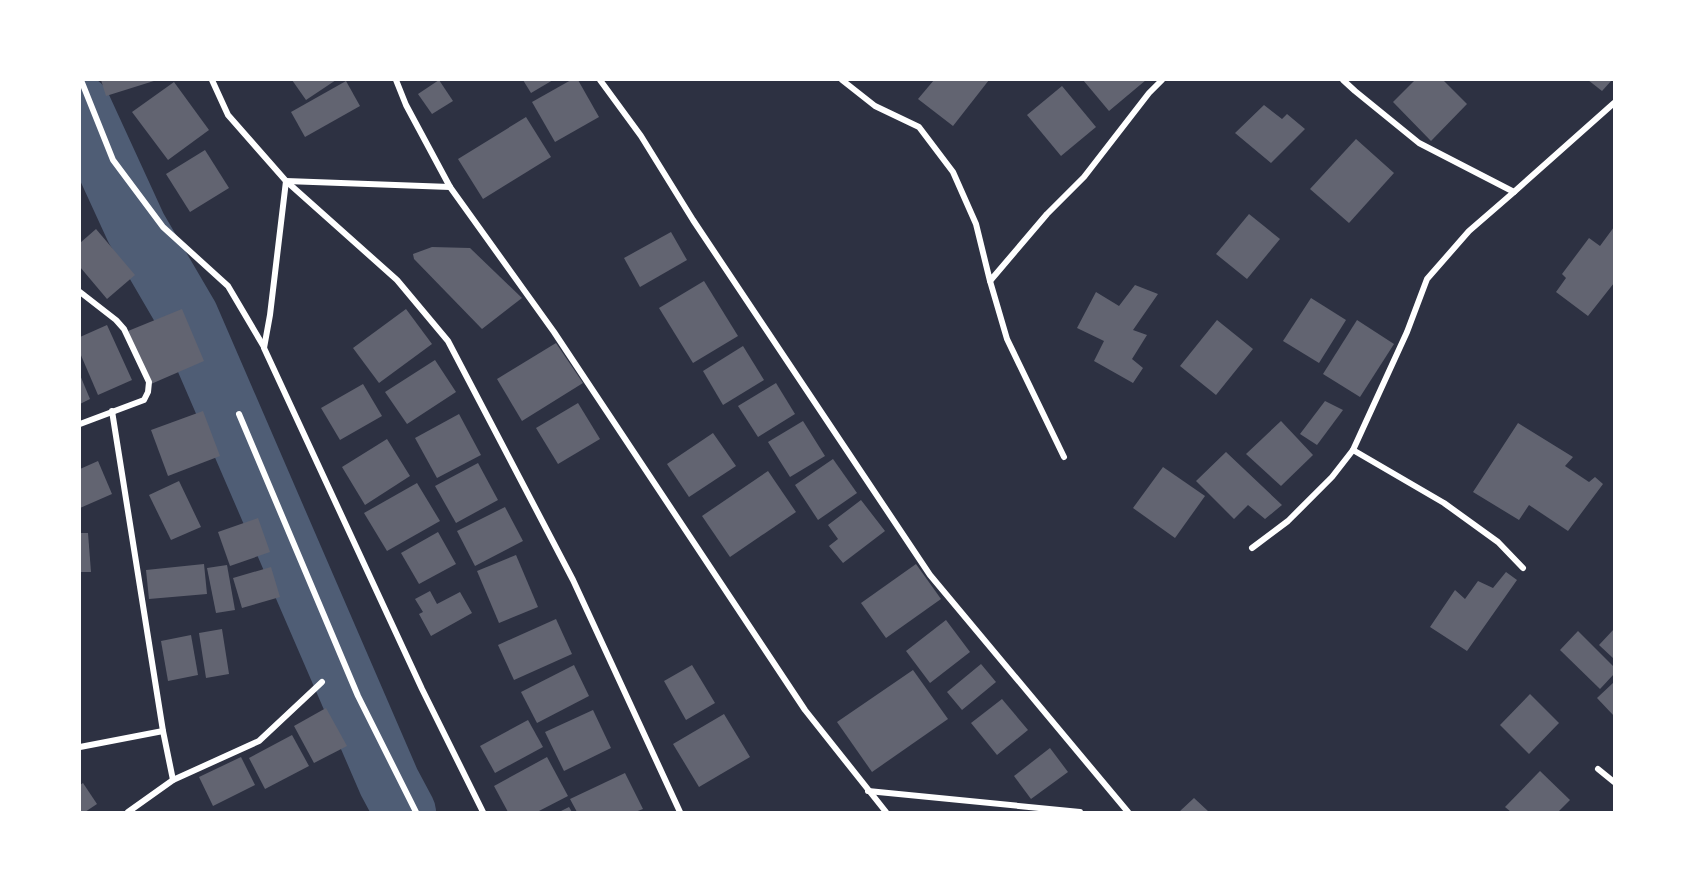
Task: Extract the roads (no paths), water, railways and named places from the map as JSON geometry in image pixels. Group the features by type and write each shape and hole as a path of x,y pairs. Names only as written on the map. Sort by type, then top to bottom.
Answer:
{"street":[{"path":"81,80 113,160 163,227 228,286 264,348 422,689 483,813"},
{"path":"212,80 228,115 286,181 397,280 448,341 573,579 680,813"},
{"path":"396,80 406,105 450,188 555,332 805,710 886,813"},
{"path":"600,80 641,136 693,220 930,575 1128,813"},
{"path":"842,80 875,106 920,127 953,172 976,224 1007,339 1064,458"},
{"path":"990,281 1047,214 1084,177 1149,93 1162,80"},
{"path":"1344,80 1354,91 1419,143 1514,192"},
{"path":"1252,548 1287,521 1332,477 1353,450 1407,332 1427,279 1469,231 1614,103"},
{"path":"264,348 286,181"},
{"path":"286,181 450,188"},
{"path":"80,292 124,329 149,382 144,400 80,423"},
{"path":"112,411 163,731 173,780"},
{"path":"239,414 358,696 416,813"},
{"path":"1353,450 1444,503 1498,542 1523,568"},
{"path":"128,813 173,780 259,741 322,682"},
{"path":"80,747 163,731"},
{"path":"1598,769 1614,782"},
{"path":"867,790 1080,813"}],"waterway":[{"path":"80,106 136,228 188,317 389,782 405,812"}]}
